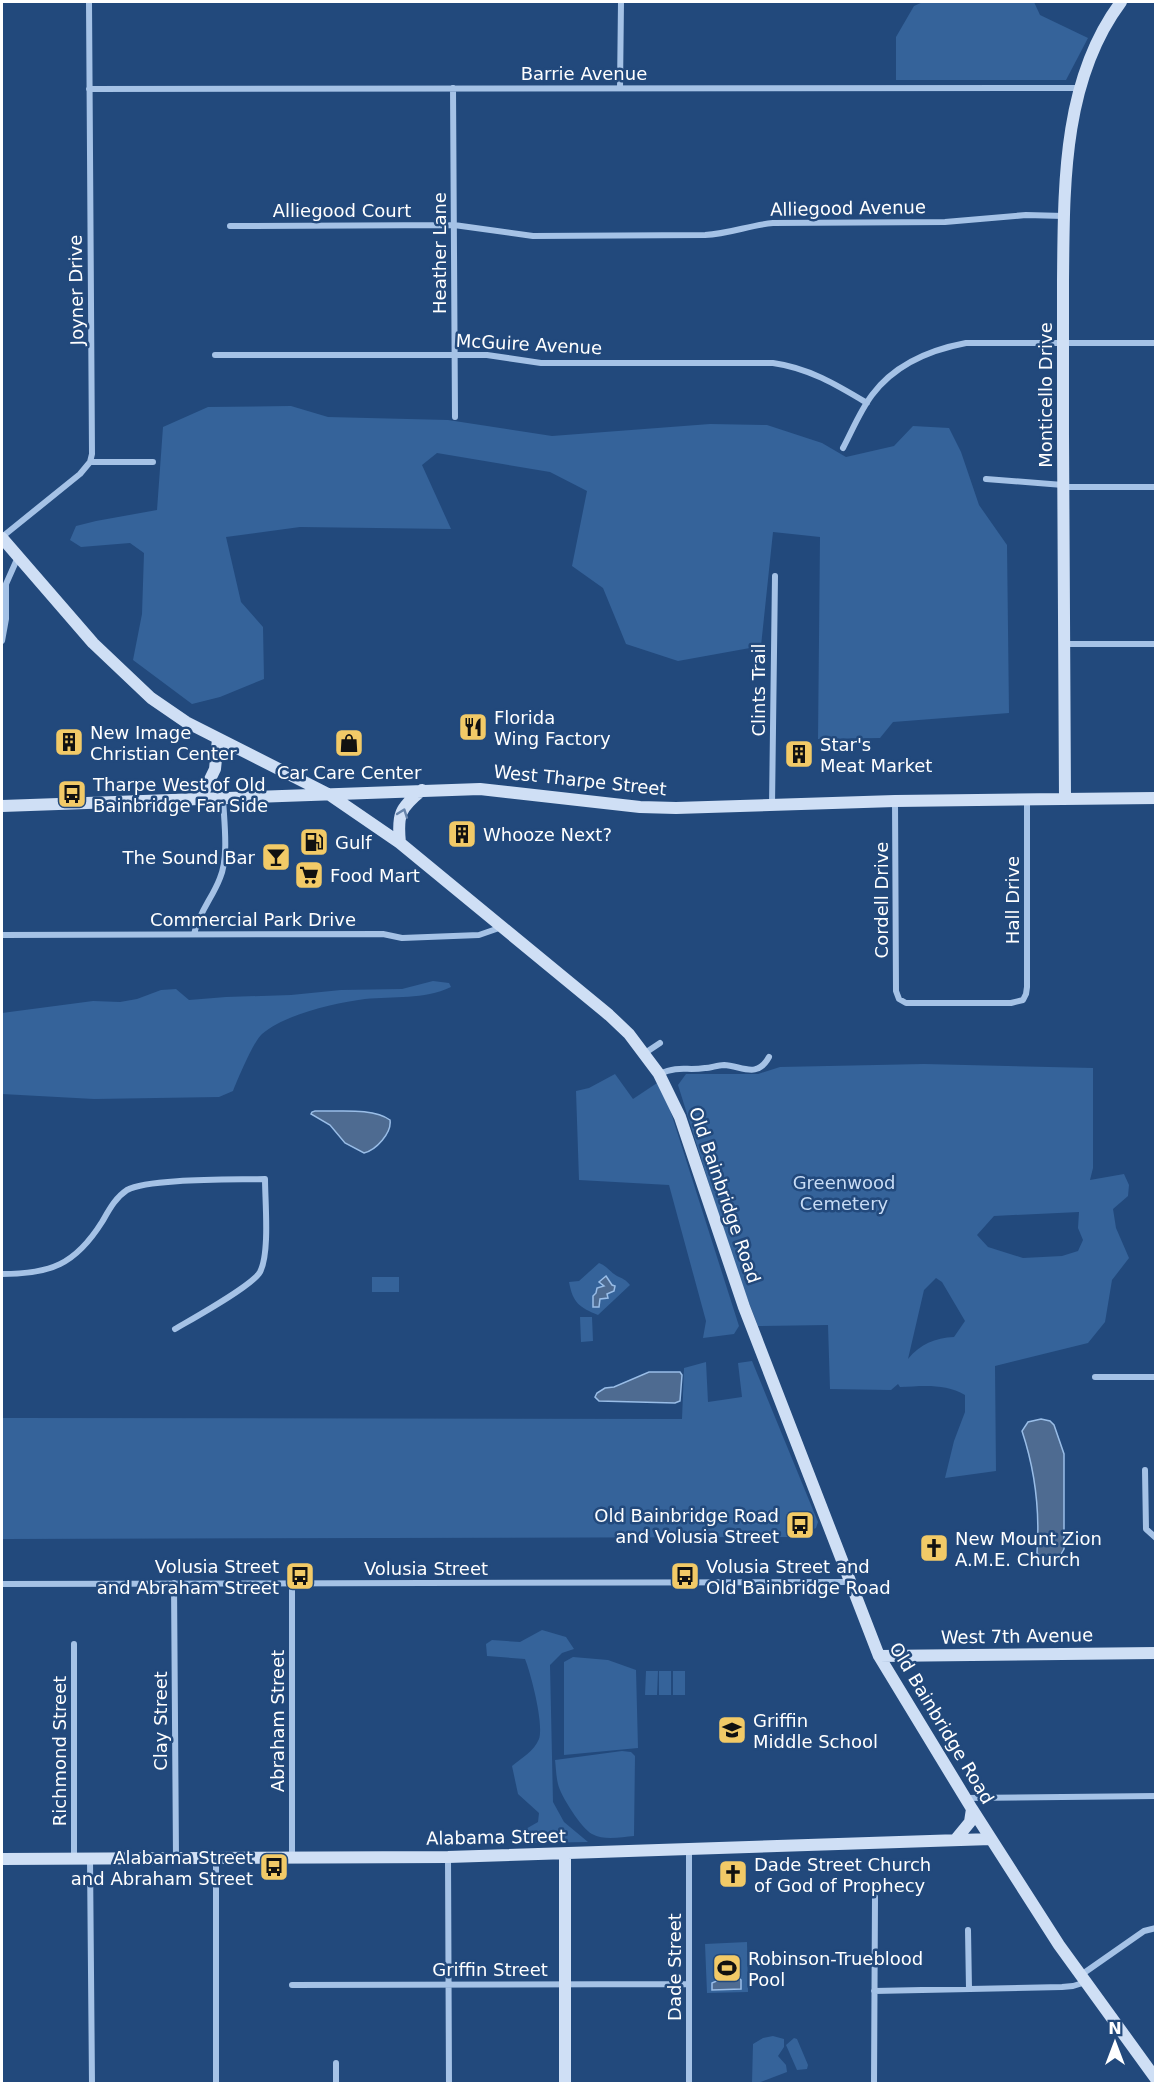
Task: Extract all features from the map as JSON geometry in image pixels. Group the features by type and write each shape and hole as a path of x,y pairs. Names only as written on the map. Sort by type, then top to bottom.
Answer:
{"main road":[{"name":"Monticello Drive","path":"1065,799 1063,343 1064,216 1067,164 1079,88 1102,30 1121,2"},
{"name":"Old Bainbridge Road","path":"2,538 93,643 151,698 186,722 330,795 400,843 609,1015 645,1053 659,1074 680,1117 744,1307 879,1656 968,1803 1059,1945 1150,2063 1155,2079"},
{"path":"201,798 215,769 218,739"},
{"name":"West Tharpe Street","path":"2,806 480,789 640,807 676,808 895,801 1155,798"},
{"path":"400,843 400,817 406,804 422,790"},
{"name":"West 7th Avenue","path":"879,1656 1155,1653"},
{"path":"956,1839 970,1822 968,1803"},
{"name":"Alabama Street","path":"2,1859 447,1857 991,1839"},
{"path":"565,1854 565,2084"}],"street":[{"name":"Joyner Drive","path":"89,2 93,446 90,462"},
{"path":"620,88 621,2"},
{"name":"Heather Lane","path":"453,88 455,417"},
{"name":"Barrie Avenue","path":"88,89 1079,88"},
{"name":"Alliegood Avenue","path":"454,225 533,236 705,235 719,234 756,224 773,223 945,222 1017,216 1064,216"},
{"name":"Alliegood Court","path":"230,226 454,225"},
{"path":"843,448 871,396 895,372 922,355 941,348 966,343 1155,343"},
{"name":"McGuire Avenue","path":"215,355 455,355 507,356 526,362 542,363 773,363 789,365 819,376 867,403"},
{"path":"2,538 80,474 90,462 153,462"},
{"path":"986,479 1063,486 1155,487"},
{"path":"2,641 6,619 6,584 18,557"},
{"name":"Clints Trail","path":"772,805 775,576"},
{"path":"1064,644 1155,644"},
{"path":"194,934 198,917 221,876 224,860 223,798"},
{"name":"Hall Drive","path":"899,999 906,1003 1011,1003 1023,1000 1027,987 1027,800"},
{"name":"Cordell Drive","path":"895,801 896,991 899,999"},
{"name":"Commercial Park Drive","path":"2,935 383,934 402,938 479,935 502,927"},
{"path":"645,1053 660,1043"},
{"path":"659,1074 679,1067 704,1069 723,1065 748,1071 765,1064 769,1057"},
{"path":"2,1274 56,1268 88,1242 119,1196 133,1188 157,1183 265,1179 265,1252 260,1272 246,1285 175,1329"},
{"path":"1095,1377 1155,1377"},
{"path":"1145,1470 1146,1529 1155,1538"},
{"name":"Volusia Street","path":"2,1584 850,1582"},
{"name":"Clay Street","path":"174,1583 176,1859"},
{"name":"Abraham Street","path":"292,1584 292,1858"},
{"name":"Richmond Street","path":"74,1644 74,1859"},
{"path":"968,1803 1155,1796"},
{"name":"Dade Street","path":"689,1850 689,2084"},
{"path":"447,1857 448,2084"},
{"path":"216,1858 216,2084"},
{"path":"90,1859 92,2084"},
{"path":"874,1897 874,2084"},
{"path":"874,1991 1073,1986 1144,1931 1155,1928"},
{"path":"968,1930 969,1989"},
{"name":"Griffin Street","path":"292,1985 689,1984"},
{"path":"336,2063 336,2084"}],"green space":[{"path":"923,2 1034,2 1040,15 1088,38 1066,80 896,80 896,37 914,6"},
{"path":"291,406 328,417 448,420 552,436 710,424 767,425 822,443 846,457 894,446 913,426 949,428 961,452 979,505 1007,545 1009,713 893,722 880,738 818,739 820,537 773,532 761,646 678,661 626,644 603,588 572,566 587,491 550,472 437,453 422,465 451,529 300,527 226,537 241,602 263,627 264,679 220,697 192,704 133,660 142,614 144,553 130,543 81,547 70,540 76,526 157,510 163,427 208,407"},
{"path":"433,981 449,983 451,987 419,996 339,1003 297,1015 272,1027 258,1038 233,1091 219,1097 94,1099 2,1094 2,1013 93,1001 120,1002 137,999 161,990 176,989 189,1000 341,990 402,989"},
{"name":"Greenwood Cemetery","path":"924,1064 1093,1068 1093,1168 1090,1180 1124,1174 1129,1185 1128,1196 1113,1209 1116,1228 1129,1258 1112,1280 1105,1322 1088,1343 995,1366 996,1471 945,1478 954,1441 965,1412 965,1395 941,1387 900,1387 898,1384 891,1390 830,1389 828,1325 758,1326 734,1264 678,1085 686,1074 758,1074 780,1067","holes":["1079,1212 1078,1228 1083,1240 1078,1251 1062,1256 1023,1258 988,1247 977,1235 994,1216","936,1278 942,1282 965,1321 954,1337 928,1343 908,1359 924,1290"]},
{"path":"615,1074 633,1099 657,1083 666,1097 739,1326 734,1334 703,1338 706,1321 669,1185 579,1180 576,1091 589,1088"},
{"path":"599,1263 630,1285 598,1315 575,1300 569,1282 579,1281"},
{"path":"372,1277 399,1277 399,1292 372,1292"},
{"path":"580,1317 592,1317 593,1341 581,1342"},
{"path":"752,1361 818,1522 816,1528 797,1537 2,1539 2,1418 682,1419 684,1368 706,1362 708,1402 742,1397 738,1363"},
{"path":"542,1630 566,1637 574,1649 562,1653 550,1665 553,1802 564,1822 588,1842 532,1843 524,1837 524,1830 538,1822 539,1813 518,1794 512,1766 531,1751 539,1739 540,1722 536,1699 525,1659 487,1656 486,1644 492,1640 520,1642"},
{"path":"573,1657 608,1660 636,1670 638,1748 564,1755 564,1662"},
{"path":"646,1671 658,1671 657,1695 645,1695"},
{"path":"659,1671 671,1671 671,1695 659,1695"},
{"path":"673,1671 685,1671 685,1695 673,1695"},
{"path":"622,1751 631,1752 635,1756 634,1836 613,1838 597,1836 583,1826 563,1796 557,1781 555,1760"},
{"name":"Robinson-Trueblood Pool","path":"747,1942 748,1992 707,1993 705,1944"},
{"path":"773,2036 784,2039 784,2047 778,2056 786,2065 787,2072 752,2083 753,2044 763,2038"},
{"path":"794,2038 797,2039 808,2065 807,2069 797,2070 786,2045"}],"shaded area":[{"path":"315,1111 374,1113 390,1120 390,1125 382,1140 364,1153 345,1143 330,1125 311,1114"},
{"path":"606,1276 615,1286 614,1291 607,1294 608,1298 600,1299 599,1307 593,1307 593,1296 597,1288 604,1286 599,1282"},
{"path":"649,1372 680,1372 682,1375 680,1401 675,1403 599,1401 595,1397 605,1388 614,1387"},
{"path":"1041,1419 1050,1421 1054,1425 1064,1454 1064,1549 1053,1561 1042,1560 1037,1553 1036,1491 1022,1431 1028,1422"},
{"path":"728,1958 734,1959 731,1969 741,1980 741,1989 712,1990 712,1983 719,1980 715,1973 716,1965"}],"place":[{"name":"Florida Wing Factory","path":"473,727"},
{"name":"New Image Christian Center","path":"69,742"},
{"name":"Car Care Center","path":"349,743"},
{"name":"Star's Meat Market","path":"799,754"},
{"name":"Tharpe West of Old Bainbridge Far Side","path":"72,794"},
{"name":"Whooze Next?","path":"462,834"},
{"name":"Gulf","path":"314,842"},
{"name":"The Sound Bar","path":"276,857"},
{"name":"Food Mart","path":"309,875"},
{"name":"Old Bainbridge Road and Volusia Street","path":"800,1525"},
{"name":"New Mount Zion A.M.E. Church","path":"934,1548"},
{"name":"Volusia Street and Abraham Street","path":"300,1576"},
{"name":"Volusia Street and Old Bainbridge Road","path":"685,1576"},
{"name":"Griffin Middle School","path":"732,1730"},
{"name":"Alabama Street and Abraham Street","path":"274,1867"},
{"name":"Dade Street Church of God of Prophecy","path":"733,1874"},
{"name":"Robinson-Trueblood Pool","path":"727,1968"}]}
